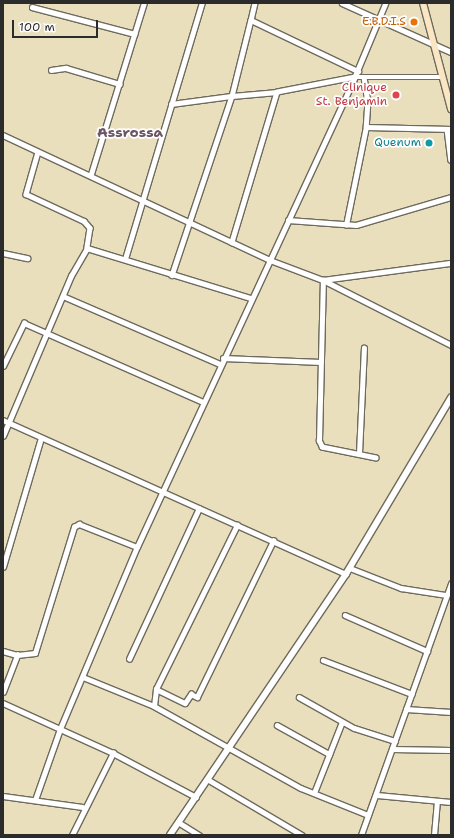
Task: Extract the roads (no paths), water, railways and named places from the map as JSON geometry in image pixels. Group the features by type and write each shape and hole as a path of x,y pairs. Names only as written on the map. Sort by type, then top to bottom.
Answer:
{"main road":[{"path":"423,3 451,108"}],"street":[{"path":"91,174 144,3"},
{"path":"125,259 144,201 171,104 202,3"},
{"path":"172,275 232,96 255,3"},
{"path":"342,3 451,52"},
{"path":"35,800 60,729 84,677 137,547 220,364 358,71 386,3"},
{"path":"32,7 135,34"},
{"path":"251,20 358,71"},
{"path":"51,70 66,68 120,84"},
{"path":"171,104 278,92 355,77 443,77"},
{"path":"346,225 366,127 368,102 364,77"},
{"path":"232,242 278,92"},
{"path":"366,127 449,129 451,160"},
{"path":"3,135 38,152 91,174 190,224 270,260 323,280 451,345"},
{"path":"3,436 63,296 87,248 90,228 84,221 26,194 38,152"},
{"path":"288,220 346,225 365,223 451,197"},
{"path":"87,248 252,298"},
{"path":"3,253 27,258"},
{"path":"323,280 451,263"},
{"path":"323,280 320,445 376,458"},
{"path":"63,296 220,364"},
{"path":"3,366 21,324 47,332 203,402"},
{"path":"359,453 364,348"},
{"path":"223,358 321,362"},
{"path":"170,835 350,568 451,398"},
{"path":"3,420 346,574"},
{"path":"3,567 41,438"},
{"path":"129,659 199,508"},
{"path":"3,651 16,655 35,653 76,525 137,547"},
{"path":"154,706 156,689 237,525"},
{"path":"156,689 185,702 191,694 197,697 273,541"},
{"path":"350,568 401,588 446,596"},
{"path":"361,835 377,795 451,584"},
{"path":"345,615 427,651"},
{"path":"3,692 16,655"},
{"path":"322,660 412,694"},
{"path":"84,677 154,706 314,793 368,815"},
{"path":"299,697 342,722 395,741"},
{"path":"3,703 113,753 196,797"},
{"path":"406,709 451,712"},
{"path":"314,793 342,722"},
{"path":"278,725 329,754"},
{"path":"392,749 451,750"},
{"path":"72,835 82,808 113,753"},
{"path":"207,779 302,835"},
{"path":"377,795 437,802 451,802"},
{"path":"3,796 82,808"},
{"path":"434,835 437,802"},
{"path":"178,822 199,835"}],"place":[{"name":"E.B.D.I.S","path":"414,22"},
{"name":"Clinique St. Benjamin","path":"396,95"},
{"name":"Quenum","path":"429,143"}],"district":[{"name":"Assrossa","path":"130,132"}]}
